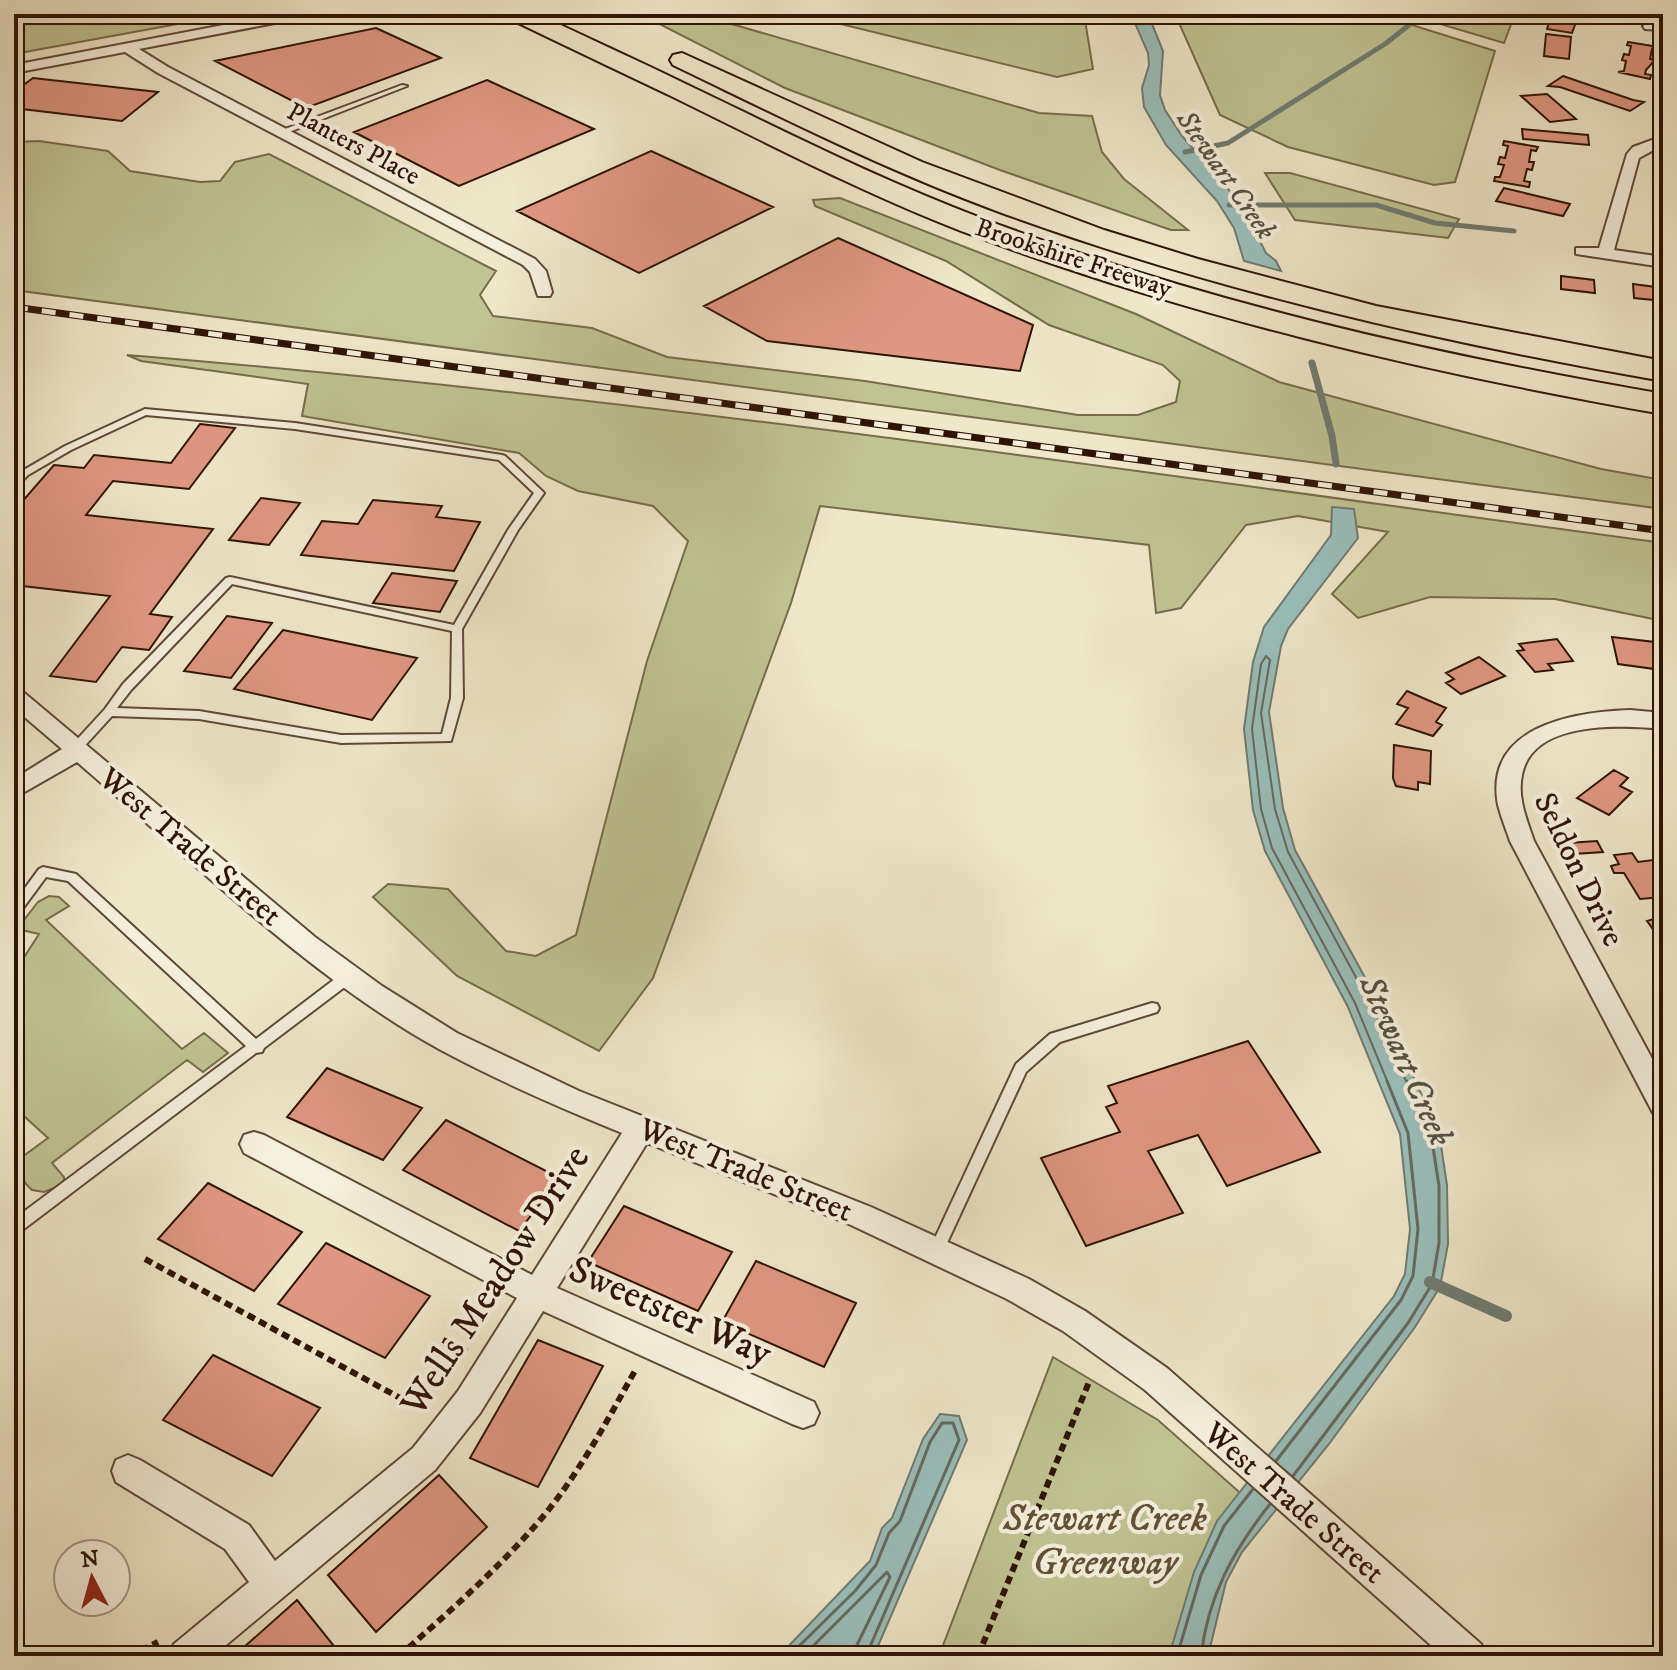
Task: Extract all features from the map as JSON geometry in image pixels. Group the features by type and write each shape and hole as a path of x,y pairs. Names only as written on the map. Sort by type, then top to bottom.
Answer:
{"highway":[{"name":"Brookshire Freeway","path":"518,14 834,168 1042,249 1194,297 1346,338 1541,382 1663,404"},
{"name":"Brookshire Freeway","path":"663,51 913,168 1102,236 1260,284 1363,310 1549,351 1663,371"}],"street":[{"path":"14,69 301,14"},
{"name":"Planters Place","path":"127,47 163,70 529,262 538,271 544,292"},
{"path":"1605,254 1632,157 1638,150 1663,140"},
{"path":"1582,251 1663,262"},
{"name":"West Trade Street","path":"14,696 306,944 448,1041 569,1099 861,1216 1018,1289 1074,1321 1156,1379 1469,1656"},
{"name":"Seldon Drive","path":"1663,721 1622,717 1565,722 1540,735 1521,751 1510,772 1507,790 1510,815 1522,841 1663,1105"},
{"path":"14,790 77,749"},
{"name":"Wells Meadow Drive","path":"173,1649 272,1585 424,1459 469,1402 642,1126"},
{"name":"Sweetster Way","path":"254,1144 537,1293 803,1413"},
{"path":"128,1471 237,1537 272,1585"}],"lane":[{"path":"281,132 404,86"},
{"path":"14,484 25,473 68,448 145,412 280,424 502,458 539,493 513,530 457,629 457,698 447,738 341,739 199,715 109,712"},
{"path":"77,749 127,687 230,580 457,629"},
{"path":"14,912 43,872 72,877 257,1048"},
{"path":"14,1227 257,1048 349,976"},
{"path":"936,1251 1021,1068 1055,1038 1152,1008"}],"path":[{"path":"145,1259 400,1398"},
{"path":"399,1656 460,1603 541,1519 585,1459 637,1367"},
{"path":"978,1656 1089,1382"},
{"path":"129,1656 173,1649"}],"green space":[{"path":"14,14 232,14 14,54"},
{"path":"640,14 697,14 1039,113 1092,116 1102,152 1124,179 1188,230 1171,230 1000,170 785,88"},
{"path":"800,14 1084,14 1093,69 1057,77"},
{"path":"1175,14 1377,14 1495,51 1455,182 1434,185 1288,147 1220,115"},
{"path":"1407,14 1515,14 1504,43"},
{"path":"39,141 108,151 130,171 200,182 220,181 235,162 269,154 496,271 480,295 493,316 592,328 667,357 865,381 1078,415 1138,415 1176,402 1180,381 1163,365 1049,325 946,261 815,206 813,200 840,198 1136,314 1279,382 1601,469 1663,480 1663,509 14,290 14,142"},
{"path":"1265,173 1290,173 1459,219 1448,238 1295,220"},
{"path":"127,355 320,372 704,415 1663,543 1663,621 1555,599 1430,597 1358,618 1332,594 1388,532 1298,516 1246,525 1181,608 1156,613 1149,545 820,506 791,603 653,978 599,1051 457,976 373,897 388,884 448,889 506,951 536,956 576,935 647,661 688,541 653,506 578,491 546,476 519,453 302,416 308,384 141,361"},
{"path":"49,896 59,897 69,906 46,920 182,1049 204,1033 228,1053 203,1072 187,1060 52,1163 64,1177 64,1184 44,1192 32,1190 25,1183 18,1160 48,1138 14,1107 14,973 39,934 17,929 38,902"},
{"name":"Stewart Creek Greenway","path":"1053,1357 1158,1420 1256,1507 1190,1656 939,1656"}],"water":[{"path":"1131,14 1148,14 1163,51 1160,95 1165,110 1182,136 1241,204 1266,253 1276,261 1281,271 1244,261 1234,228 1217,201 1166,145 1144,107 1142,88 1149,65 1148,53"},
{"path":"1332,507 1354,509 1358,538 1288,629 1281,646 1269,712 1283,808 1295,850 1379,1003 1439,1132 1447,1185 1448,1244 1440,1287 1415,1327 1329,1444 1242,1552 1226,1582 1208,1656 1169,1656 1194,1572 1217,1521 1394,1296 1405,1274 1410,1229 1400,1134 1348,1007 1265,851 1253,810 1244,729 1253,662 1264,627 1331,535"},
{"path":"940,1414 959,1416 967,1440 872,1656 779,1656 870,1561 882,1528 892,1518 923,1439"}],"building":[{"path":"1552,14 1579,14 1572,33 1547,29"},
{"path":"376,28 441,58 306,108 215,61"},
{"path":"1546,34 1571,37 1569,59 1544,56"},
{"path":"1628,42 1659,47 1658,50 1652,49 1650,59 1655,60 1646,70 1645,74 1651,75 1650,79 1618,72 1624,71 1626,61 1622,60 1624,54 1629,55 1631,46 1627,45"},
{"path":"1563,76 1644,102 1630,111 1560,87 1548,86"},
{"path":"33,78 158,92 122,121 14,108 14,92"},
{"path":"487,80 594,129 459,186 354,132"},
{"path":"1547,94 1576,119 1550,122 1521,96"},
{"path":"1522,129 1588,135 1589,145 1523,139"},
{"path":"1504,141 1538,147 1536,151 1531,150 1529,162 1534,162 1532,170 1527,169 1524,181 1530,182 1529,187 1494,181 1495,177 1500,177 1504,165 1498,164 1500,157 1505,158 1508,146 1503,145"},
{"path":"651,151 773,207 639,273 517,211"},
{"path":"1504,188 1570,204 1563,216 1496,201"},
{"path":"838,238 1033,325 1020,371 767,341 704,306"},
{"path":"1561,276 1594,280 1595,293 1561,289"},
{"path":"1633,284 1663,288 1663,301 1634,298"},
{"path":"200,424 235,428 189,489 113,481 86,515 213,529 150,614 172,617 149,650 122,647 96,682 50,676 110,596 14,585 14,541 18,536 14,536 14,511 54,465 84,468 94,455 171,463"},
{"path":"261,498 300,503 269,545 229,540"},
{"path":"373,500 442,506 436,517 480,522 454,571 301,555 322,521 358,524"},
{"path":"392,573 457,581 440,612 373,603"},
{"path":"227,616 272,623 231,678 184,671"},
{"path":"283,630 417,658 372,720 234,689"},
{"path":"1612,637 1663,643 1662,670 1618,664"},
{"path":"1557,639 1573,661 1548,664 1553,670 1535,672 1517,651 1524,650 1519,644"},
{"path":"1479,657 1505,676 1461,694 1446,683 1454,679 1446,673"},
{"path":"1407,691 1446,708 1436,722 1442,725 1433,736 1396,724 1408,708 1397,704"},
{"path":"1394,745 1431,751 1430,784 1418,782 1418,790 1396,786 1393,778"},
{"path":"1614,770 1628,778 1620,786 1632,792 1609,815 1577,798"},
{"path":"1597,841 1603,852 1574,854 1568,843"},
{"path":"1632,853 1638,862 1653,860 1657,867 1663,867 1663,897 1640,899 1624,873 1614,873 1611,866 1619,864 1614,855"},
{"path":"1663,916 1663,943 1647,921"},
{"path":"1248,1041 1320,1152 1227,1186 1198,1135 1148,1151 1183,1213 1086,1246 1041,1158 1120,1132 1106,1107 1117,1103 1108,1086"},
{"path":"327,1068 422,1108 383,1160 287,1117"},
{"path":"446,1120 560,1178 519,1231 403,1170"},
{"path":"208,1183 302,1232 254,1291 158,1239"},
{"path":"624,1206 732,1252 698,1311 588,1262"},
{"path":"326,1243 430,1296 385,1358 278,1304"},
{"path":"756,1261 856,1303 824,1367 722,1322"},
{"path":"538,1340 603,1366 538,1487 470,1458"},
{"path":"213,1355 320,1408 272,1476 163,1420"},
{"path":"439,1475 487,1527 376,1632 328,1575"},
{"path":"297,1600 342,1656 234,1656"}],"waterway":[{"path":"1185,152 1228,143 1385,44 1423,14"},
{"path":"1229,205 1376,205 1435,223 1514,231"},
{"name":"Stewart Creek","path":"1312,363 1332,436 1336,464"},
{"path":"1430,1282 1506,1316"}],"railway":[{"path":"14,307 1663,531"}]}
